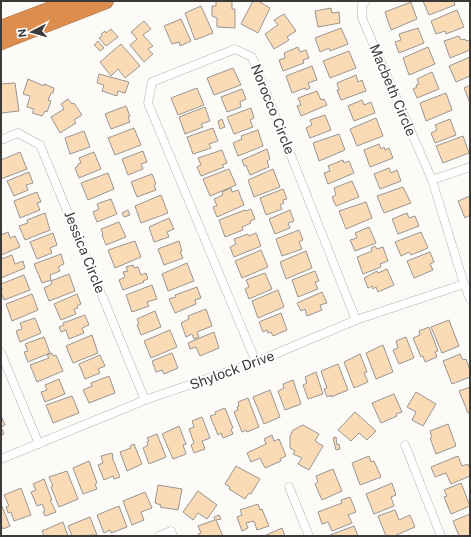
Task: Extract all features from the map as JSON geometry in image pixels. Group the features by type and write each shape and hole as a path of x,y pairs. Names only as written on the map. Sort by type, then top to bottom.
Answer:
{"highway":[{"path":"1,28 72,1"},
{"path":"1,42 106,1"}],"street":[{"name":"Macbeth Circle","path":"366,1 362,4 362,18 432,180"},
{"name":"Norocco Circle","path":"256,362 148,103 152,82 235,49 252,58 356,320"},
{"name":"Jessica Circle","path":"1,140 18,133 40,145 145,400"},
{"path":"470,167 432,180 470,299"},
{"name":"Shylock Drive","path":"1,459 145,400 256,362 356,320 464,284"},
{"path":"1,353 39,444"},
{"path":"406,445 441,536"},
{"path":"289,487 309,536"},
{"path":"160,536 171,531 173,536"}],"building":[{"path":"216,1 232,1 232,9 235,9 235,28 217,27 217,18 212,16 212,6 216,6"},
{"path":"253,1 258,1 270,8 258,33 241,24"},
{"path":"423,1 454,1 455,5 429,15"},
{"path":"411,2 417,19 391,30 385,12"},
{"path":"201,6 213,33 195,40 185,13"},
{"path":"331,8 332,13 339,12 340,23 318,27 315,11"},
{"path":"457,10 464,27 446,34 445,31 436,34 431,21"},
{"path":"284,14 296,31 287,37 289,40 274,49 265,34 278,25 274,20"},
{"path":"181,19 191,41 180,46 179,42 172,44 164,26"},
{"path":"144,21 151,29 143,35 153,46 148,49 153,54 144,62 130,45 137,39 131,32"},
{"path":"341,28 348,44 330,51 329,48 320,52 315,38"},
{"path":"418,28 424,43 399,53 395,42 401,40 399,34"},
{"path":"111,29 118,37 106,46 99,38 105,31 106,33"},
{"path":"459,36 461,40 470,40 470,50 450,58 444,41"},
{"path":"98,41 104,48 100,51 94,45"},
{"path":"121,44 140,66 125,78 118,69 111,76 100,62"},
{"path":"298,47 300,52 306,50 309,58 303,60 304,63 283,71 279,60 285,58 284,53"},
{"path":"428,47 435,64 409,75 403,58"},
{"path":"349,51 356,68 330,78 323,61"},
{"path":"470,57 470,76 456,82 449,66"},
{"path":"312,66 317,80 308,83 310,88 306,90 305,88 292,93 286,76"},
{"path":"233,68 241,85 214,95 207,78"},
{"path":"432,72 439,89 417,98 413,89 419,84 417,79"},
{"path":"99,74 129,82 125,93 118,91 117,96 102,91 104,85 97,83"},
{"path":"356,75 358,82 362,80 366,91 341,100 337,90 339,90 337,83"},
{"path":"28,79 44,86 44,84 54,88 53,93 51,93 48,100 51,101 47,112 45,111 42,116 32,113 34,109 27,107 30,96 23,94"},
{"path":"15,83 19,111 1,113 1,84"},
{"path":"470,85 470,103 464,88"},
{"path":"197,88 204,105 178,115 171,98"},
{"path":"242,89 246,99 240,102 241,107 227,112 221,97"},
{"path":"317,91 321,100 324,99 327,105 301,116 297,106 301,105 298,98"},
{"path":"446,93 452,110 426,121 420,103"},
{"path":"68,99 72,104 74,103 82,115 74,120 76,123 60,133 51,117 64,109 61,104"},
{"path":"362,100 364,105 371,102 375,113 354,121 348,106"},
{"path":"126,106 130,116 128,117 130,122 111,129 105,114"},
{"path":"205,107 210,121 201,124 203,127 185,134 179,117"},
{"path":"251,108 254,118 250,120 253,127 234,134 227,117"},
{"path":"325,115 331,130 310,138 306,128 312,125 310,120"},
{"path":"376,118 383,136 357,146 350,129"},
{"path":"222,119 225,127 220,129 218,121"},
{"path":"450,119 456,135 435,143 431,133 437,130 435,125"},
{"path":"134,128 141,145 115,155 108,138"},
{"path":"213,128 218,141 209,144 211,148 193,154 187,137"},
{"path":"258,130 263,146 238,156 233,143 242,139 241,136"},
{"path":"84,131 90,147 70,154 65,138"},
{"path":"339,134 345,150 319,161 313,143"},
{"path":"463,136 469,153 443,163 436,146"},
{"path":"379,144 381,149 384,147 385,150 389,148 393,158 370,167 364,150"},
{"path":"267,149 270,159 267,161 269,167 250,175 242,160"},
{"path":"222,150 227,163 222,165 224,167 201,176 197,167 201,165 198,158"},
{"path":"143,151 147,162 141,164 143,169 128,175 122,159"},
{"path":"20,152 27,169 1,179 1,160"},
{"path":"94,152 101,169 79,178 75,168 81,163 79,158"},
{"path":"343,160 344,163 349,161 354,173 328,184 324,173 330,171 328,166"},
{"path":"389,168 391,173 397,170 401,181 380,189 374,174"},
{"path":"229,169 236,185 210,196 203,179"},
{"path":"273,169 280,187 254,197 248,180"},
{"path":"29,172 33,183 26,185 28,190 14,196 7,181"},
{"path":"108,173 114,189 88,200 81,183"},
{"path":"152,174 156,184 154,185 156,190 137,197 131,182"},
{"path":"352,181 359,197 336,206 332,197 336,195 334,188"},
{"path":"403,187 411,203 384,213 377,196"},
{"path":"231,188 232,192 238,190 244,205 217,217 213,207 217,206 214,199 223,195 222,192"},
{"path":"283,189 287,199 283,200 284,203 280,205 282,209 266,215 260,198"},
{"path":"37,192 41,202 37,203 40,210 20,218 14,201"},
{"path":"161,195 168,213 141,223 135,206"},
{"path":"470,196 470,215 465,218 458,201"},
{"path":"111,199 117,214 97,222 93,212 99,209 97,204"},
{"path":"366,202 372,218 346,229 339,211"},
{"path":"251,209 255,219 250,221 251,223 242,227 243,230 225,237 219,220"},
{"path":"128,210 130,215 124,217 122,213"},
{"path":"290,210 294,221 288,223 290,228 275,234 269,219"},
{"path":"45,213 50,230 25,240 19,226 28,223 27,220"},
{"path":"407,213 409,218 415,216 419,226 398,234 392,219"},
{"path":"169,218 174,229 167,232 169,237 154,242 149,227"},
{"path":"119,222 126,237 106,245 101,229"},
{"path":"369,227 376,243 355,251 350,240 357,238 355,233"},
{"path":"299,230 303,240 299,242 302,249 282,256 276,239"},
{"path":"8,232 10,238 15,236 20,247 1,255 1,235"},
{"path":"421,232 428,248 411,255 409,252 401,256 395,242"},
{"path":"53,233 57,245 50,248 52,253 37,259 30,242"},
{"path":"256,233 261,246 234,257 230,247 236,244 234,239"},
{"path":"135,241 141,257 115,268 108,250"},
{"path":"179,241 182,251 180,252 183,258 164,265 158,249"},
{"path":"375,246 377,249 383,247 388,261 380,264 381,267 363,274 357,257 372,251 371,248"},
{"path":"261,250 268,267 242,278 235,261"},
{"path":"306,251 312,268 286,279 280,262"},
{"path":"430,252 434,262 430,264 433,270 414,278 407,261"},
{"path":"61,254 64,264 58,267 60,271 50,275 51,280 42,283 34,264"},
{"path":"12,255 15,264 23,261 25,268 1,278 1,259"},
{"path":"187,263 194,281 168,291 162,274"},
{"path":"133,265 134,268 138,267 141,275 146,273 148,279 123,290 119,280 125,277 123,272 128,271 126,267"},
{"path":"387,269 394,285 378,292 376,287 373,289 372,286 368,288 364,278 377,271 378,273"},
{"path":"315,271 319,281 315,282 318,289 298,297 292,280"},
{"path":"265,273 272,289 249,299 245,289 249,287 246,280"},
{"path":"69,274 75,291 49,301 44,288 52,284 51,281"},
{"path":"24,275 30,290 4,300 1,292 1,284"},
{"path":"152,285 157,299 147,302 149,306 132,312 126,295"},
{"path":"197,287 201,298 195,300 196,304 175,313 169,299 176,297 175,295"},
{"path":"278,290 284,307 258,318 252,301"},
{"path":"322,292 327,303 320,305 322,310 307,316 305,309 301,311 297,303"},
{"path":"32,294 38,310 12,321 6,304"},
{"path":"77,294 81,304 77,306 78,308 74,309 76,314 61,320 54,304"},
{"path":"206,309 212,326 197,332 199,337 194,339 192,334 186,337 181,323 189,319 188,316"},
{"path":"155,311 161,327 141,335 137,325 139,324 137,319"},
{"path":"281,313 287,330 273,336 271,332 268,333 267,330 263,332 259,322"},
{"path":"85,315 89,325 82,328 84,333 69,339 66,330 61,332 59,327 64,325 63,323"},
{"path":"35,318 41,333 20,342 16,331 22,329 20,323"},
{"path":"449,320 459,346 442,353 431,327"},
{"path":"429,327 438,351 435,352 437,357 425,362 423,356 421,357 413,338 420,335 419,331"},
{"path":"170,330 177,347 151,358 144,341"},
{"path":"214,332 219,348 200,356 196,347 190,349 188,343"},
{"path":"92,335 98,353 73,363 66,346"},
{"path":"44,337 50,353 28,362 24,352 28,351 25,344"},
{"path":"406,337 414,358 399,364 393,350 398,348 396,341"},
{"path":"383,345 393,372 376,379 366,353"},
{"path":"52,353 53,356 56,355 63,371 37,382 30,365 49,358 47,355"},
{"path":"172,353 178,368 164,374 162,370 156,372 152,361"},
{"path":"360,354 367,372 364,373 368,382 354,388 344,362"},
{"path":"460,354 463,360 466,359 470,370 470,377 452,384 443,361"},
{"path":"100,355 105,366 98,369 100,373 85,379 79,364"},
{"path":"338,364 348,390 331,397 331,395 327,397 324,389 327,388 321,371"},
{"path":"316,372 323,394 308,399 303,385 307,383 305,377"},
{"path":"109,376 115,393 89,403 83,390 92,386 91,383"},
{"path":"59,379 65,394 45,402 41,392 47,390 45,385"},
{"path":"293,380 301,404 285,410 278,391 284,388 283,384"},
{"path":"470,387 470,413 468,413 459,391"},
{"path":"270,390 280,417 264,424 253,397"},
{"path":"416,392 436,404 423,426 412,420 416,412 407,407"},
{"path":"394,394 402,412 396,414 397,416 381,423 372,403"},
{"path":"72,396 79,413 53,423 46,405"},
{"path":"248,398 259,427 247,432 246,430 242,432 234,412 238,410 238,402"},
{"path":"225,408 233,428 231,429 233,434 223,438 221,433 218,435 210,416"},
{"path":"355,412 376,431 367,440 359,433 351,441 338,430"},
{"path":"1,416 5,425 1,427"},
{"path":"202,417 210,438 202,441 205,449 194,453 191,445 194,443 189,429 194,427 192,421"},
{"path":"448,424 456,446 436,454 430,438 432,437 430,431"},
{"path":"303,425 319,434 315,441 323,446 309,470 298,464 302,458 293,454 295,451 290,448 290,436 293,430"},
{"path":"179,426 186,444 183,445 186,454 173,459 162,434"},
{"path":"1,427 4,434 1,435"},
{"path":"157,434 166,457 149,464 143,448 148,445 147,442 149,441 147,438"},
{"path":"272,435 274,441 279,439 286,456 280,459 281,461 265,468 260,458 251,462 247,453 266,444 264,439"},
{"path":"336,437 337,445 339,444 340,449 336,450 333,438"},
{"path":"134,444 142,464 127,471 120,452 131,448 130,446"},
{"path":"112,453 112,457 120,477 114,479 113,476 104,480 98,465 103,463 101,456"},
{"path":"369,456 371,462 374,461 381,477 360,485 352,463"},
{"path":"458,456 462,466 468,464 470,476 451,484 446,473 435,477 431,467"},
{"path":"89,461 97,483 95,484 97,489 83,494 73,468"},
{"path":"236,466 260,479 251,494 249,493 245,499 229,489 230,487 225,484"},
{"path":"333,469 342,491 322,500 315,484 318,482 316,476"},
{"path":"67,471 78,499 59,507 51,487 53,486 49,477"},
{"path":"44,479 52,500 50,500 56,512 45,516 43,512 45,511 42,504 37,506 31,492 36,490 33,484"},
{"path":"392,483 396,495 391,497 394,506 374,514 366,494"},
{"path":"461,483 470,506 451,514 444,497 447,496 444,490"},
{"path":"158,485 182,489 178,510 160,507 161,505 155,503"},
{"path":"21,488 31,515 14,521 11,512 8,513 6,507 9,506 4,495"},
{"path":"198,491 217,505 207,519 198,513 193,520 183,512"},
{"path":"145,492 152,508 141,512 144,520 132,525 123,501"},
{"path":"350,497 356,512 348,515 352,523 332,531 328,522 322,524 318,512 342,503 341,500"},
{"path":"1,504 10,526 3,529 1,525"},
{"path":"258,504 260,510 262,509 269,526 257,530 254,521 246,523 248,528 242,531 237,517 242,515 240,510"},
{"path":"119,506 127,527 111,533 110,530 104,533 97,515"},
{"path":"395,510 399,520 410,515 415,527 394,536 386,536 378,516"},
{"path":"470,514 470,536 459,536 453,521"},
{"path":"219,515 221,519 216,520 223,536 199,536 198,534 201,533 198,526 215,520 214,517"},
{"path":"90,517 97,535 72,536 68,526"},
{"path":"63,522 68,536 44,536 42,531"},
{"path":"354,526 358,536 330,535"},
{"path":"282,528 285,536 264,536"}]}
